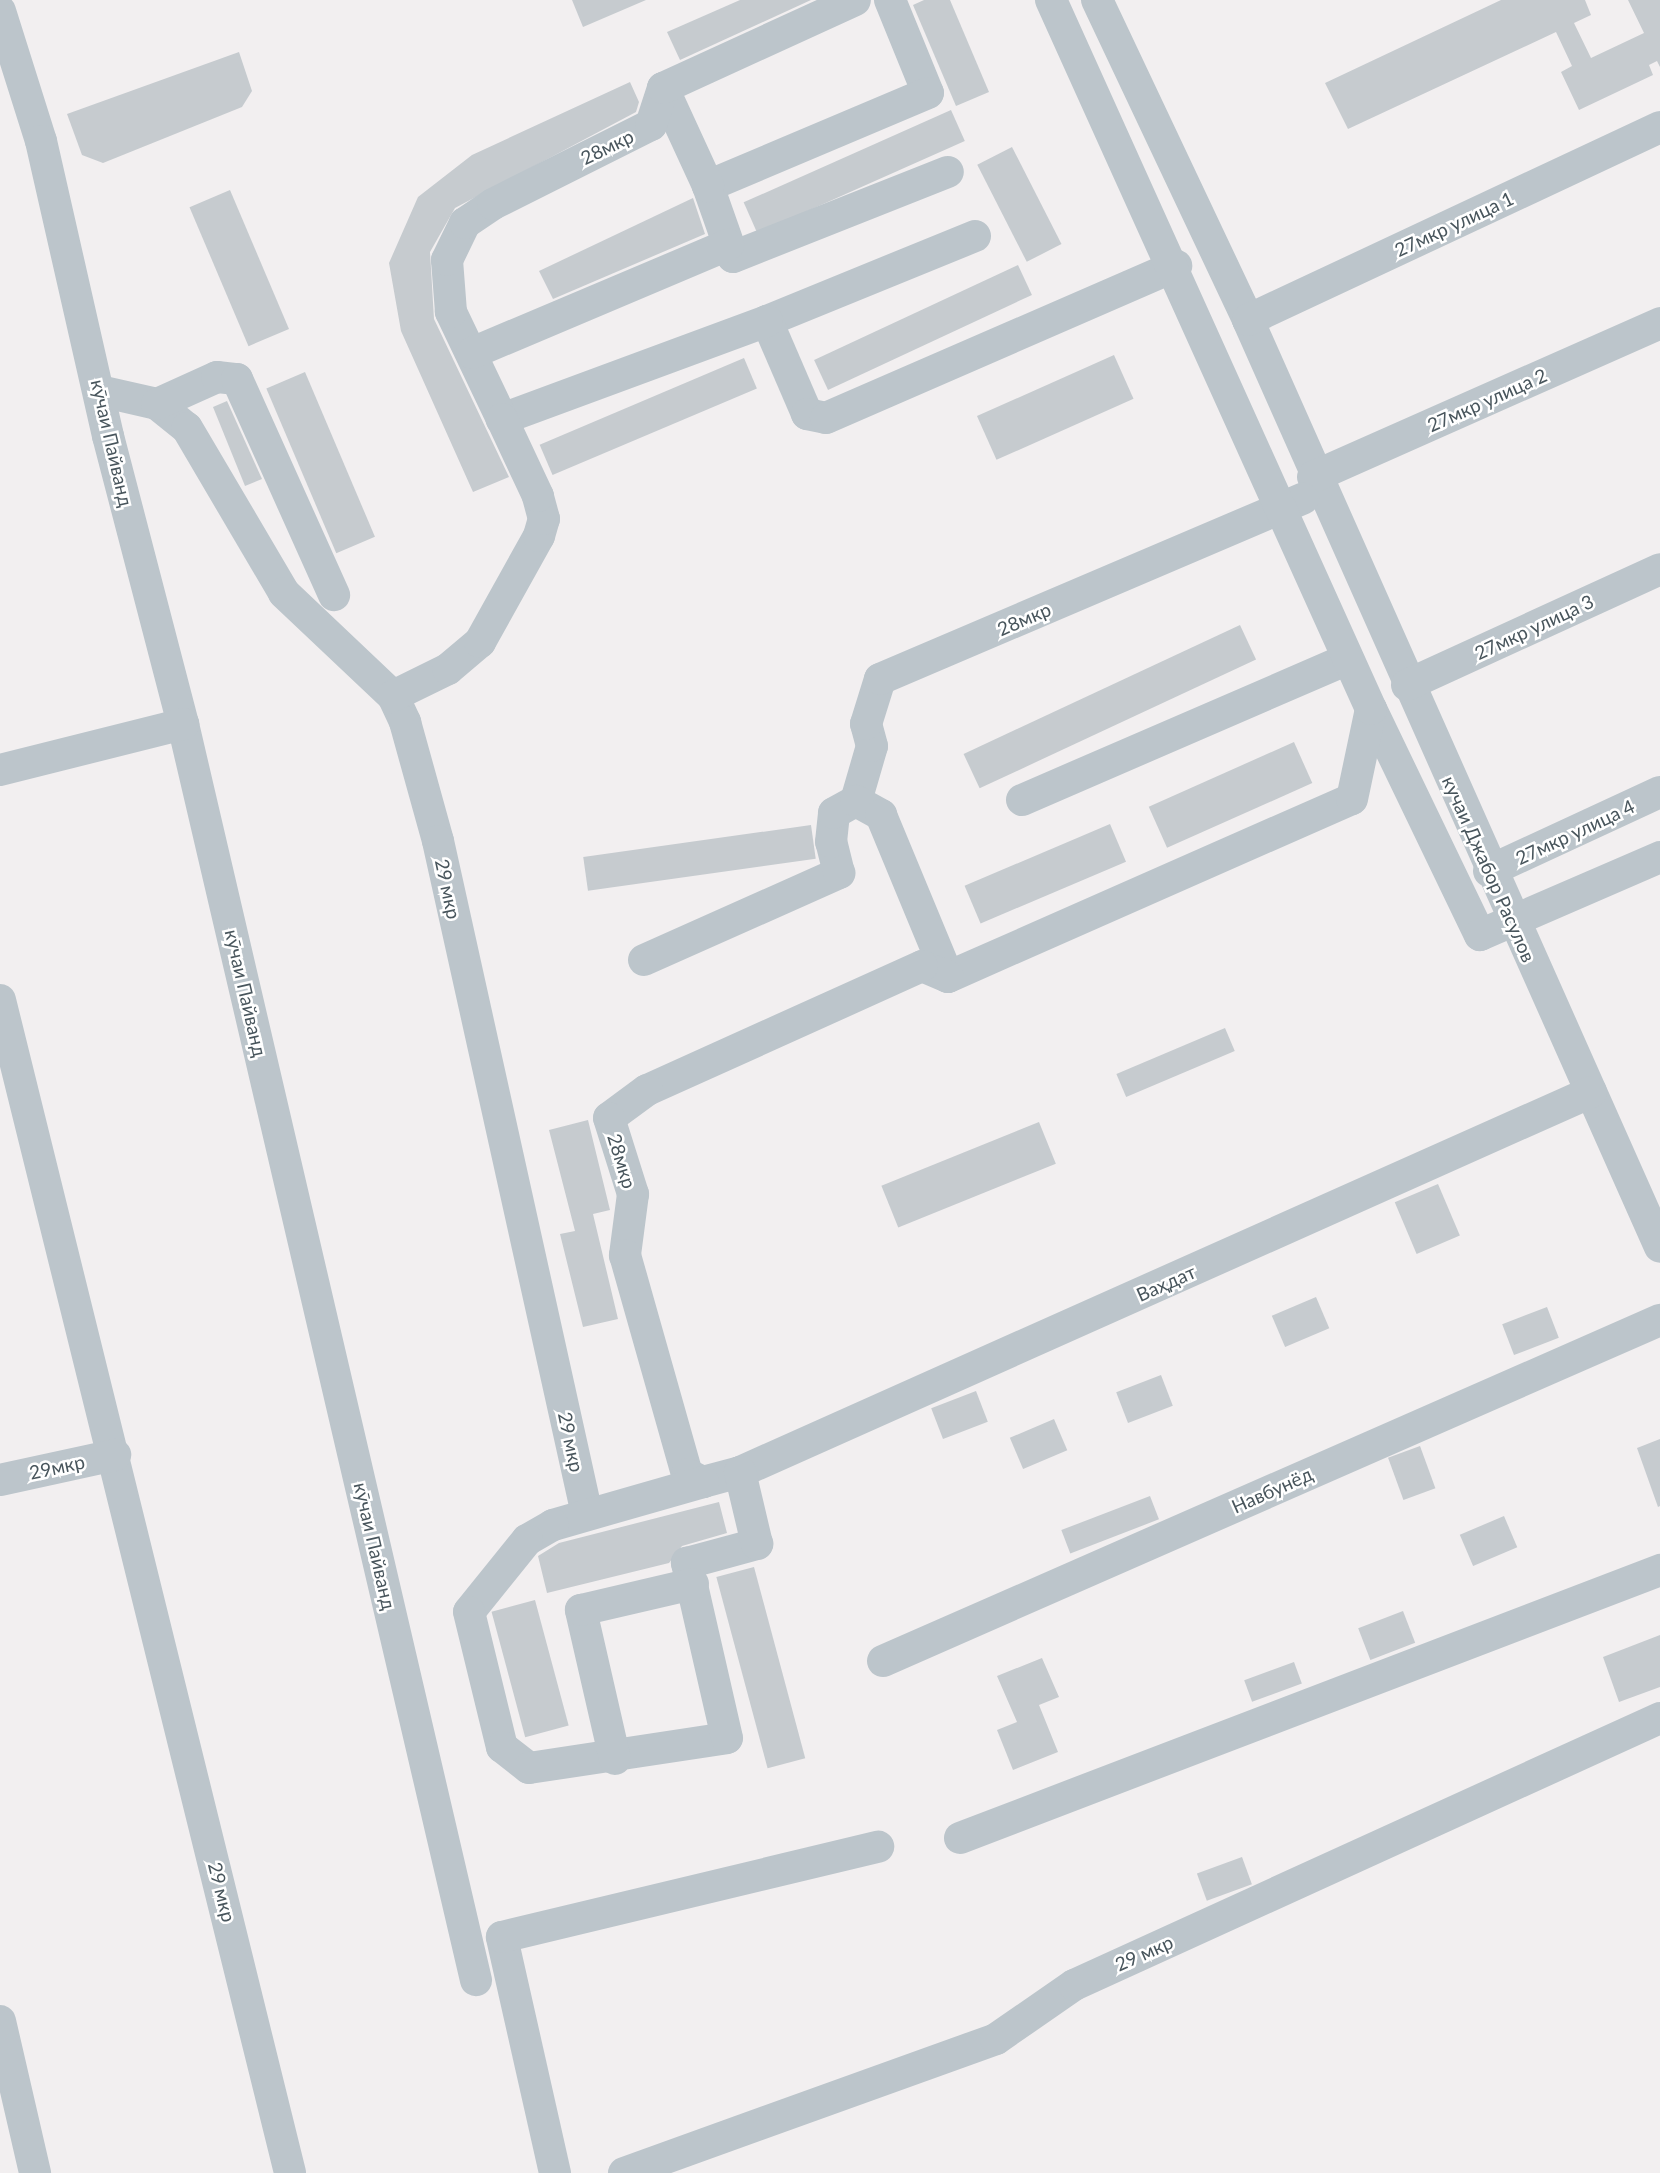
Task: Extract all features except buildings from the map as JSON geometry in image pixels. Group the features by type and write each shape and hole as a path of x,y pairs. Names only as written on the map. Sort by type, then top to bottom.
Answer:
{"street":[{"path":"855,0 663,88 708,186 733,257 948,172"},
{"path":"708,186 929,93 890,0"},
{"path":"1051,0 1176,266 1348,659 1480,935 1514,925 1660,857"},
{"name":"кучаи Джабор Расулов","path":"1097,0 1248,320 1316,484 1660,1247"},
{"name":"кӯчаи Пайванд","path":"0,11 41,141 183,724 476,1980"},
{"name":"28мкр","path":"393,696 448,669 480,642 544,519 502,419 451,312 447,260 465,223 651,125 663,88"},
{"name":"27мкр улица 1","path":"1248,320 1660,127"},
{"path":"502,419 767,321 975,236"},
{"path":"472,354 728,245"},
{"path":"767,321 807,414 825,418 1176,266"},
{"name":"27мкр улица 2","path":"1284,508 1316,484 1660,323"},
{"path":"157,404 217,377 237,379 334,595"},
{"name":"29 мкр","path":"100,391 157,404 187,428 284,593 393,696 438,841 587,1514"},
{"name":"28мкр","path":"856,801 872,746 866,724 880,680 1284,508"},
{"name":"27мкр улица 3","path":"1407,685 1660,569"},
{"path":"1022,800 1348,659"},
{"path":"644,960 839,873 831,842 834,813 856,801 880,815 948,977 1352,799 1371,709"},
{"path":"0,770 183,724"},
{"name":"27мкр улица 4","path":"1489,871 1660,792"},
{"name":"28мкр","path":"704,1482 687,1474 625,1255 633,1194 609,1118 647,1090 922,966 948,977"},
{"name":"29 мкр","path":"0,1000 115,1455 290,2173"},
{"name":"Ваҳдат","path":"740,1472 1591,1092"},
{"name":"Навбунёд","path":"883,1661 1660,1320"},
{"name":"29мкр","path":"0,1480 115,1455"},
{"path":"740,1472 757,1544 687,1563 727,1738 615,1759 529,1768 502,1747 469,1612 527,1540 587,1514 704,1482 740,1472"},
{"path":"960,1838 1660,1570"},
{"path":"615,1759 581,1610 693,1584"},
{"name":"29 мкр","path":"624,2173 996,2039 1074,1985 1660,1718"},
{"path":"555,2173 502,1937 878,1847"},
{"path":"0,2021 35,2173"}]}
